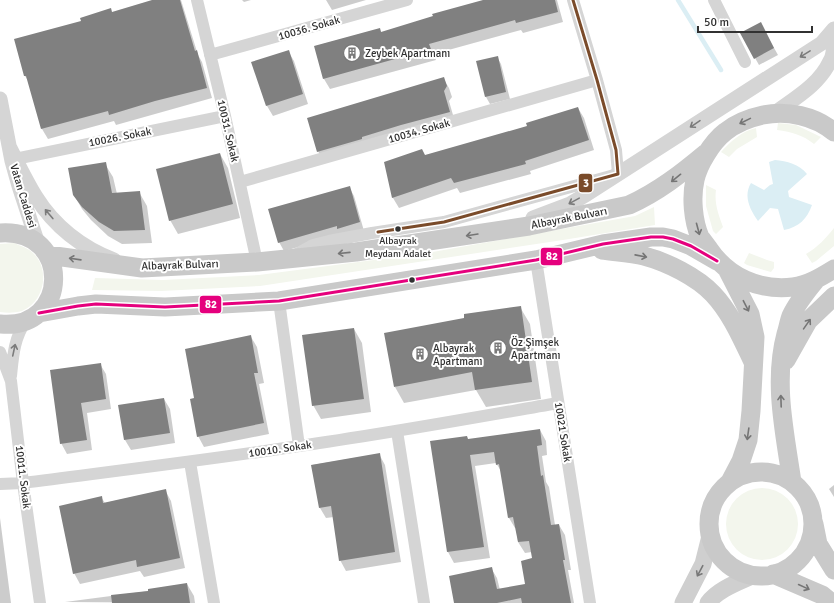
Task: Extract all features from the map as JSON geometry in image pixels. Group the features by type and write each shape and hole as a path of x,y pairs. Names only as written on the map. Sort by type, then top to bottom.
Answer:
{"main road":[{"path":"730,482 748,440 755,337 750,314 722,266 700,237 693,209 695,180 706,153 724,132 748,118 775,113 802,115 827,126 834,132"},
{"name":"Albayrak Bulvarı","path":"43,249 142,268 257,262 356,252 537,225 629,205 643,199 668,184 706,153"},
{"path":"0,233 12,232 26,236 43,249 53,269 54,285 49,300 33,317"},
{"path":"0,324 11,325 33,317 96,304 165,307 279,301 536,260 627,240 662,237 673,239 691,246 748,282 770,288 793,287 815,281 834,269"},
{"path":"589,248 644,256 658,260 693,278 714,295 734,326 753,362"},
{"path":"792,482 782,416 780,369 790,317 802,297 815,281"},
{"path":"780,369 808,321 834,296"},
{"path":"683,603 703,564 710,536 709,519 713,503 723,488 736,477 754,472 771,472 788,478 801,490 810,505 818,544 834,570"},
{"path":"710,536 717,551 728,564 742,572 758,576 773,574 790,567 802,556 811,540 814,523"},
{"path":"773,574 822,595 832,603"},
{"path":"708,603 711,599 732,585 754,575"}],"street":[{"name":"10031. Sokak","path":"197,0 225,116 257,262"},
{"name":"10036. Sokak","path":"210,55 407,0"},
{"path":"573,0 616,150 618,174"},
{"path":"714,0 745,62"},
{"path":"497,231 552,212 570,204 822,43 834,28"},
{"path":"775,113 812,86 822,76 831,61 834,46"},
{"name":"10034. Sokak","path":"240,182 597,80"},
{"name":"Vatan Caddesi","path":"0,99 19,186 43,249"},
{"name":"10026. Sokak","path":"12,153 225,116"},
{"name":"Vatan Caddesi","path":"12,153 36,197 51,217 69,235 85,247 101,255 142,268"},
{"name":"Albayrak Bulvarı","path":"289,259 298,252 313,245 372,233 444,222 618,174"},
{"name":"Albayrak Bulvarı","path":"416,243 444,222"},
{"name":"10021 Sokak","path":"536,260 590,603"},
{"path":"279,301 299,446"},
{"path":"11,381 14,347 21,329 33,317"},
{"name":"10011. Sokak","path":"0,352 11,381 23,483 40,603"},
{"path":"0,363 11,381"},
{"name":"10010. Sokak","path":"0,484 23,483 190,462 397,431 558,403"},
{"path":"397,431 424,603"},
{"path":"190,462 214,603"}],"shaded area":[{"path":"778,123 796,125 821,137 814,144 797,134 777,130"},
{"path":"756,128 757,137 737,149 729,157 721,152 737,137 751,129"},
{"path":"775,160 792,164 807,174 788,191 789,197 812,205 802,222 794,227 784,230 778,209 770,208 758,221 748,203 748,193 751,183 764,190 773,184 769,162"},
{"path":"706,185 716,190 716,205 723,227 716,234 713,231 706,206"},
{"path":"654,207 655,225 260,286 161,291 92,290 95,278 163,280 259,275 427,253 635,216"},
{"path":"834,228 834,246 812,263 806,254 822,242"},
{"path":"14,243 29,250 39,260 43,276 42,285 36,301 30,307 19,312 0,312 0,244"},
{"path":"749,253 774,262 774,268 771,272 747,265 744,263"},
{"path":"762,488 782,494 792,504 798,524 792,544 782,554 762,560 742,554 732,544 726,524 732,504 742,494"}],"building":[{"path":"152,0 180,0 195,51 197,50 207,88 155,101 109,115 108,111 41,129 14,39 81,21 80,18 111,8 112,12"},
{"path":"483,0 555,0 558,12 516,23 515,20 429,44 431,49 323,79 314,46 380,28 381,32 433,16 432,14"},
{"path":"761,22 774,48 754,59 740,33"},
{"path":"289,50 303,94 266,106 251,62"},
{"path":"498,56 506,92 485,97 476,61"},
{"path":"444,77 447,86 444,91 450,112 401,125 362,137 362,139 317,152 307,118"},
{"path":"578,107 589,140 525,161 526,164 454,183 451,178 392,198 384,162 422,149 425,155 527,126 526,123"},
{"path":"220,153 233,204 169,221 156,169"},
{"path":"106,162 112,193 140,191 145,230 114,231 99,222 82,207 73,195 68,168"},
{"path":"350,186 360,222 337,229 337,226 278,243 268,209"},
{"path":"521,306 532,382 475,390 472,372 394,387 384,333 464,318 464,314"},
{"path":"354,328 364,399 312,406 302,335"},
{"path":"251,335 258,373 254,373 264,423 197,437 190,399 194,398 185,349"},
{"path":"101,363 106,399 81,403 87,440 60,444 50,370"},
{"path":"164,398 170,433 124,440 118,405"},
{"path":"540,429 542,445 537,446 541,476 543,475 551,525 559,524 565,560 563,560 571,603 522,603 521,598 497,603 454,603 449,576 492,567 497,589 525,584 521,561 532,558 529,541 518,542 513,517 508,518 499,464 496,465 494,452 470,455 484,547 447,552 430,441 467,436 468,439"},
{"path":"380,453 395,552 339,561 331,506 319,508 311,465"},
{"path":"166,489 180,558 137,567 136,560 73,574 59,506 102,496 103,503"},
{"path":"187,583 190,603 112,603 111,595 148,591 148,589"}],"waterway":[{"path":"678,0 721,70"}],"transit line":[{"name":"3","path":"378,232 444,222 618,174 616,150 573,0"},
{"name":"82","path":"39,313 96,304 165,307 279,301 536,260 603,244 651,237 673,239 691,246 717,261"}],"place":[{"name":"Zeybek Apartmanı","path":"352,53"},
{"name":"Albayrak Meydanı Adalet","path":"398,229"},
{"name":"Öz Şimşek Apartmanı","path":"498,348"},
{"name":"Albayrak Apartmanı","path":"420,354"}]}
